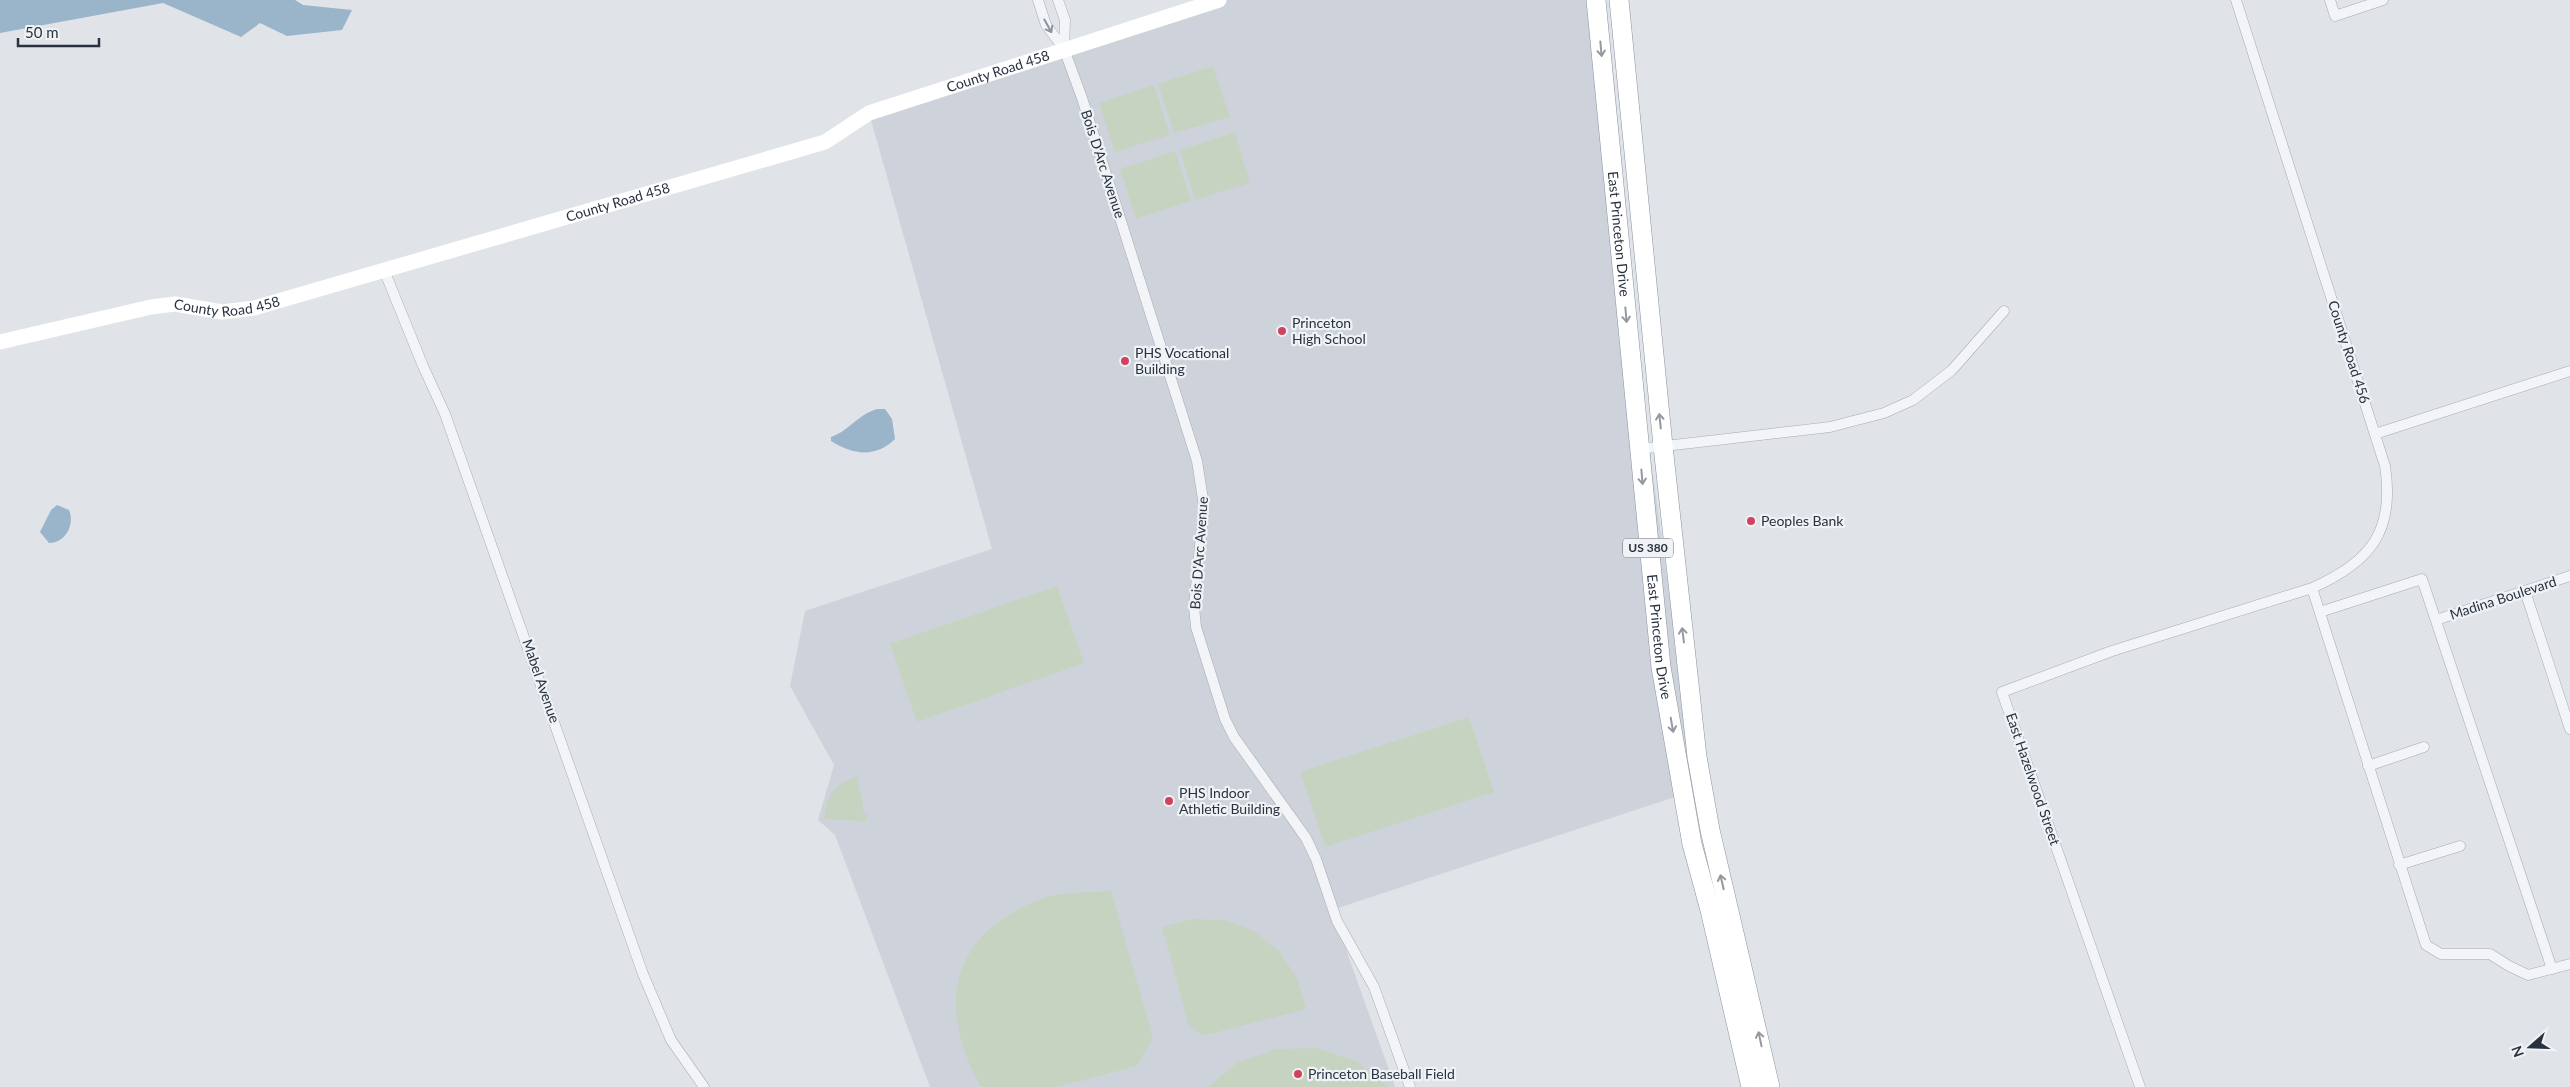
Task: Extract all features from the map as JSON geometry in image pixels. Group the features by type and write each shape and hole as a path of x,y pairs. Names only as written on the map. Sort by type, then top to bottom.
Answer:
{"highway":[{"name":"East Princeton Drive","path":"1596,0 1661,667 1692,844 1710,910 1751,1087"},
{"name":"East Princeton Drive","path":"1619,0 1662,446 1697,757 1710,830 1770,1087"},
{"path":"1661,667 1687,663"}],"street":[{"path":"1038,0 1046,25 1064,50"},
{"path":"1058,0 1065,20 1064,50"},
{"name":"County Road 458","path":"0,342 151,307 176,304 222,312 254,308 825,142 869,113 1219,0"},
{"name":"County Road 456","path":"2224,616 2312,588 2340,576 2356,564 2372,546 2381,528 2387,509 2388,490 2385,466 2274,125 2236,0"},
{"path":"2330,0 2335,16 2383,0"},
{"name":"Bois D'Arc Avenue","path":"1064,50 1197,461 1204,506 1194,607 1201,648 1230,730 1300,828 1312,850 1336,921 1374,986 1410,1087"},
{"name":"Mabel Avenue","path":"384,270 423,366 445,414 650,992 671,1040 704,1087"},
{"path":"1639,449 1830,428 1884,413 1913,400 1952,370 2004,311"},
{"path":"2375,434 2570,371"},
{"name":"Madina Boulevard","path":"2436,620 2570,576"},
{"path":"2320,612 2422,579 2552,969"},
{"path":"2312,588 2399,865 2426,944 2441,954 2490,954 2509,966 2528,974 2570,964"},
{"path":"2525,591 2567,708 2570,730"},
{"name":"East Hazelwood Street","path":"2140,1087 2002,692 2112,651 2224,616"},
{"path":"2368,766 2424,747"},
{"path":"2399,865 2460,846"}],"shaded area":[{"name":"Princeton High School","path":"1206,0 1588,0 1696,790 1332,910 1395,1087 930,1087 835,835 818,820 834,765 790,686 805,611 992,549 869,113"}],"green space":[{"path":"1213,66 1230,117 1174,133 1158,84"},
{"path":"1154,85 1170,135 1115,152 1099,103"},
{"path":"1235,132 1250,183 1195,200 1180,150"},
{"path":"1175,151 1191,201 1136,219 1120,169"},
{"path":"1057,586 1084,663 917,722 890,644"},
{"path":"1469,717 1494,792 1325,847 1300,772"},
{"path":"857,776 864,812 868,816 865,821 824,819 827,803 833,792 842,783"},
{"path":"1111,891 1153,1038 1137,1066 1057,1087 981,1087 961,1041 957,1018 956,995 961,973 970,952 985,934 1006,917 1035,901 1061,894"},
{"path":"1192,919 1224,920 1254,931 1279,951 1297,978 1306,1009 1203,1036 1189,1026 1162,927"},
{"name":"Princeton Baseball Field","path":"1317,1048 1356,1061 1389,1087 1208,1087 1238,1062 1277,1049"}],"water":[{"path":"0,0 295,0 303,5 352,10 342,30 287,36 260,23 241,37 163,3 0,33"},
{"path":"877,409 885,409 892,419 895,439 888,445 872,452 856,452 831,441 831,437 843,431 864,415"},
{"path":"57,505 69,510 71,515 70,527 60,540 49,543 40,532 51,510"}],"place":[{"name":"Princeton High School","path":"1282,331"},
{"name":"PHS Vocational Building","path":"1125,361"},
{"name":"Peoples Bank","path":"1751,521"},
{"name":"PHS Indoor Athletic Building","path":"1169,801"},
{"name":"Princeton Baseball Field","path":"1298,1074"}]}
